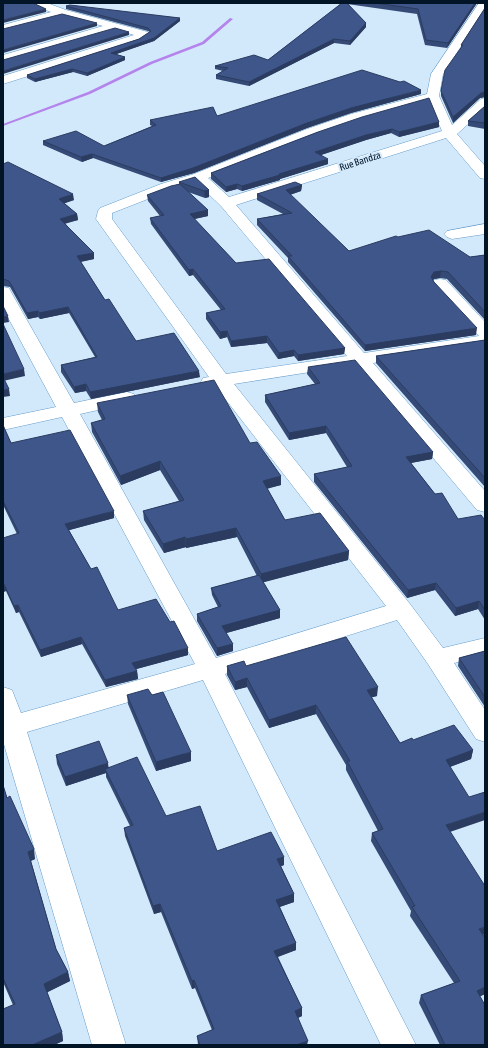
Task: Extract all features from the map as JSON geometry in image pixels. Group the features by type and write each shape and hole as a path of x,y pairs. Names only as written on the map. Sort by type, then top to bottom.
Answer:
{"street":[{"path":"3,80 135,39 144,34 62,12 37,3"},
{"path":"484,3 438,74 433,96 449,133 485,175"},
{"path":"3,28 62,12"},
{"path":"471,22 485,22"},
{"path":"3,59 116,26"},
{"path":"3,66 22,74"},
{"path":"433,96 356,117 199,177 166,187 105,211 104,219 221,380 402,610 437,658 485,732"},
{"name":"Rue Bandza","path":"226,203 449,133 459,126 485,102"},
{"path":"199,177 226,203 361,358 485,505"},
{"path":"452,234 485,229"},
{"path":"440,284 485,332"},
{"path":"3,292 210,670 399,1045"},
{"path":"191,386 361,358 485,340"},
{"path":"3,424 145,395"},
{"path":"7,728 210,670 402,610"},
{"path":"437,658 485,646"},
{"path":"3,697 7,728 109,1045"}],"building":[{"path":"3,3 33,3 46,9 3,20"},
{"path":"342,3 347,3 366,23 350,41 334,39 249,82 216,75 228,68 215,66 254,55 268,60"},
{"path":"375,3 475,3 448,43 426,40 418,9"},
{"path":"70,5 180,18 154,38 111,53 125,57 87,73 72,69 35,79 27,75 139,39 151,31 148,28 66,6"},
{"path":"485,8 485,92 481,93 453,117 441,91 445,70 463,45 461,45"},
{"path":"62,14 97,23 3,50 3,29"},
{"path":"115,28 129,32 3,71 3,60"},
{"path":"362,70 400,82 404,81 421,90 351,108 307,123 193,168 161,178 92,154 81,157 43,141 76,131 104,146 156,125 150,120 213,107 217,116"},
{"path":"429,98 439,122 399,132 392,129 366,135 315,152 328,159 242,186 237,184 226,187 211,173 318,132 362,117"},
{"path":"485,106 485,123 468,121"},
{"path":"8,162 73,194 59,199 77,214 60,219 94,253 77,256 105,300 109,299 136,341 174,333 199,371 90,392 86,384 74,387 61,365 97,357 68,307 39,313 38,311 27,313 9,281 3,279 3,164"},
{"path":"195,177 209,190 204,191 179,182"},
{"path":"295,182 302,185 286,190 349,251 396,236 398,237 429,230 470,257 485,255 485,312 448,272 434,272 431,277 477,328 365,345 288,256 292,256 257,219 292,213 257,194"},
{"path":"180,184 208,210 190,214 236,263 269,259 345,348 298,355 294,350 279,353 267,336 231,341 227,331 220,332 206,313 225,309 193,269 189,270 150,218 164,215 147,195"},
{"path":"3,306 8,316 3,317"},
{"path":"3,324 24,369 3,374"},
{"path":"485,340 485,478 376,356"},
{"path":"355,360 433,452 406,457 435,494 442,493 458,519 481,515 485,520 485,610 479,601 456,608 436,583 408,590 314,474 352,466 326,426 289,433 265,395 320,383 308,367"},
{"path":"3,377 9,389 3,390"},
{"path":"214,380 250,443 257,442 281,476 263,481 285,520 320,513 349,551 261,574 236,528 186,539 185,537 163,544 143,511 184,500 160,461 120,476 91,423 105,419 97,403"},
{"path":"3,425 11,443 70,430 114,511 65,524 91,569 97,567 118,610 156,599 170,622 174,621 188,648 132,663 137,671 105,680 81,637 40,650 18,605 14,606 4,584 3,585 3,538 19,533 3,501"},
{"path":"259,575 280,610 222,626 233,644 217,648 197,614 221,606 211,588"},
{"path":"346,637 378,687 367,690 400,743 412,738 413,740 454,725 473,750 446,760 469,797 485,792 485,812 446,825 485,886 485,927 479,929 485,938 485,987 477,991 485,1005 485,1045 445,1045 421,995 460,981 412,907 415,906 372,833 383,829 347,761 350,761 316,705 269,720 247,678 235,682 227,666 244,661 246,666"},
{"path":"485,651 485,697 459,658"},
{"path":"148,689 152,695 163,692 191,752 156,762 127,695"},
{"path":"99,741 108,763 65,777 56,755"},
{"path":"137,757 166,816 200,806 217,851 271,832 284,857 277,859 294,894 276,900 296,943 274,951 302,1008 295,1011 308,1041 296,1045 200,1045 197,1036 214,1029 160,904 153,906 124,828 133,825 105,769"},
{"path":"3,785 7,798 10,796 34,849 28,852 56,949 68,972 44,984 62,1032 32,1045 3,1045 3,1009 15,1004 3,978"}],"waterway":[{"path":"3,125 89,93 151,63 203,43 231,19"}]}
